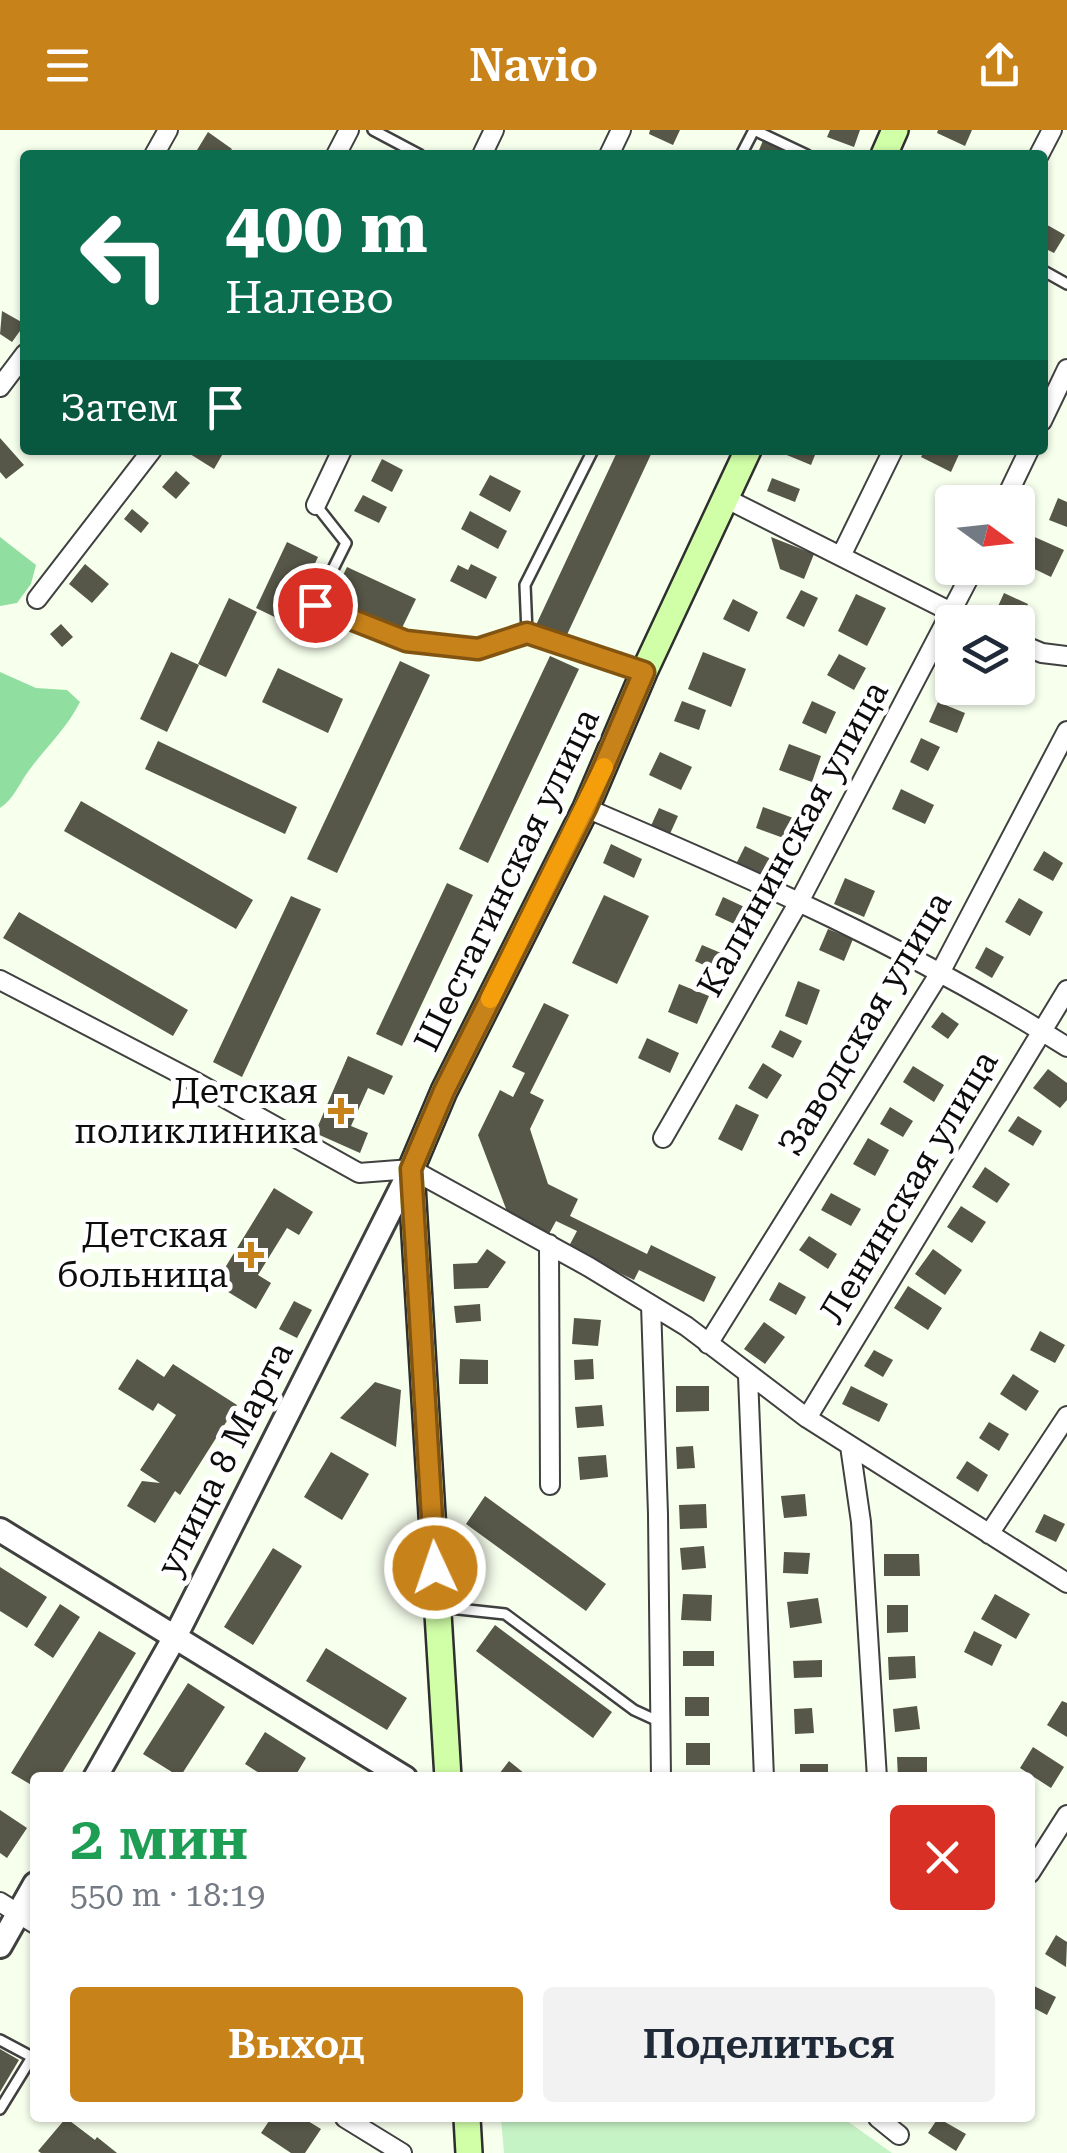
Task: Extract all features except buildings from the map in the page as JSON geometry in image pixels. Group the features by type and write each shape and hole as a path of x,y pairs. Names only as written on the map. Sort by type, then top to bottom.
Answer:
{"main road":[{"name":"Шестагинская улица","path":"448,1772 411,1169 444,1091 586,808 644,672 746,455"},
{"path":"466,2122 468,2153"}],"street":[{"path":"0,387 20,361"},
{"path":"1048,409 1067,369"},
{"path":"37,599 148,455"},
{"path":"316,505 340,455"},
{"path":"842,556 891,455"},
{"path":"1012,485 1027,455"},
{"path":"727,500 935,605"},
{"name":"Калининская улица","path":"664,1138 800,900 935,646"},
{"path":"1035,650 1067,656"},
{"name":"Заводская улица","path":"708,1344 940,971 1067,732"},
{"path":"586,808 800,900 940,971 1067,1048"},
{"path":"0,980 196,1082 358,1173 411,1169 548,1244 650,1305 807,1418 1067,1583"},
{"name":"Ленинская улица","path":"807,1418 1067,990"},
{"name":"улица 8 Марта","path":"98,1772 176,1635 411,1169"},
{"path":"548,1244 550,1485"},
{"path":"650,1305 658,1514 660,1772"},
{"path":"748,1376 764,1772"},
{"path":"989,1534 1067,1416"},
{"path":"850,1446 861,1522 878,1772"},
{"path":"0,1530 394,1772"},
{"path":"1035,1865 1067,1815"},
{"path":"0,1946 18,1913"},
{"path":"352,2122 402,2153"},
{"path":"883,2122 899,2135"}],"lane":[{"path":"373,130 411,150"},
{"path":"754,130 797,150"},
{"path":"527,633 526,585 591,455"},
{"path":"316,505 346,542 315,605 406,641 478,649 527,633 644,672"},
{"path":"437,1606 505,1614 634,1710 658,1721"},
{"path":"0,2040 30,2056"},
{"path":"0,2109 30,2060"}],"green space":[{"path":"0,537 36,565 31,584 17,603 0,606"},
{"path":"0,672 36,688 67,690 80,702 0,808"},
{"path":"501,2122 849,2122 892,2153 504,2153"}],"slow traffic":[{"path":"490,999 604,767"}],"place":[{"name":"Детская поликлиника","path":"341,1111"},
{"name":"Детская больница","path":"251,1255"}],"route":[{"path":"315,605 406,641 478,649 527,633 644,672 586,808 444,1091 411,1169 435,1568"}]}
